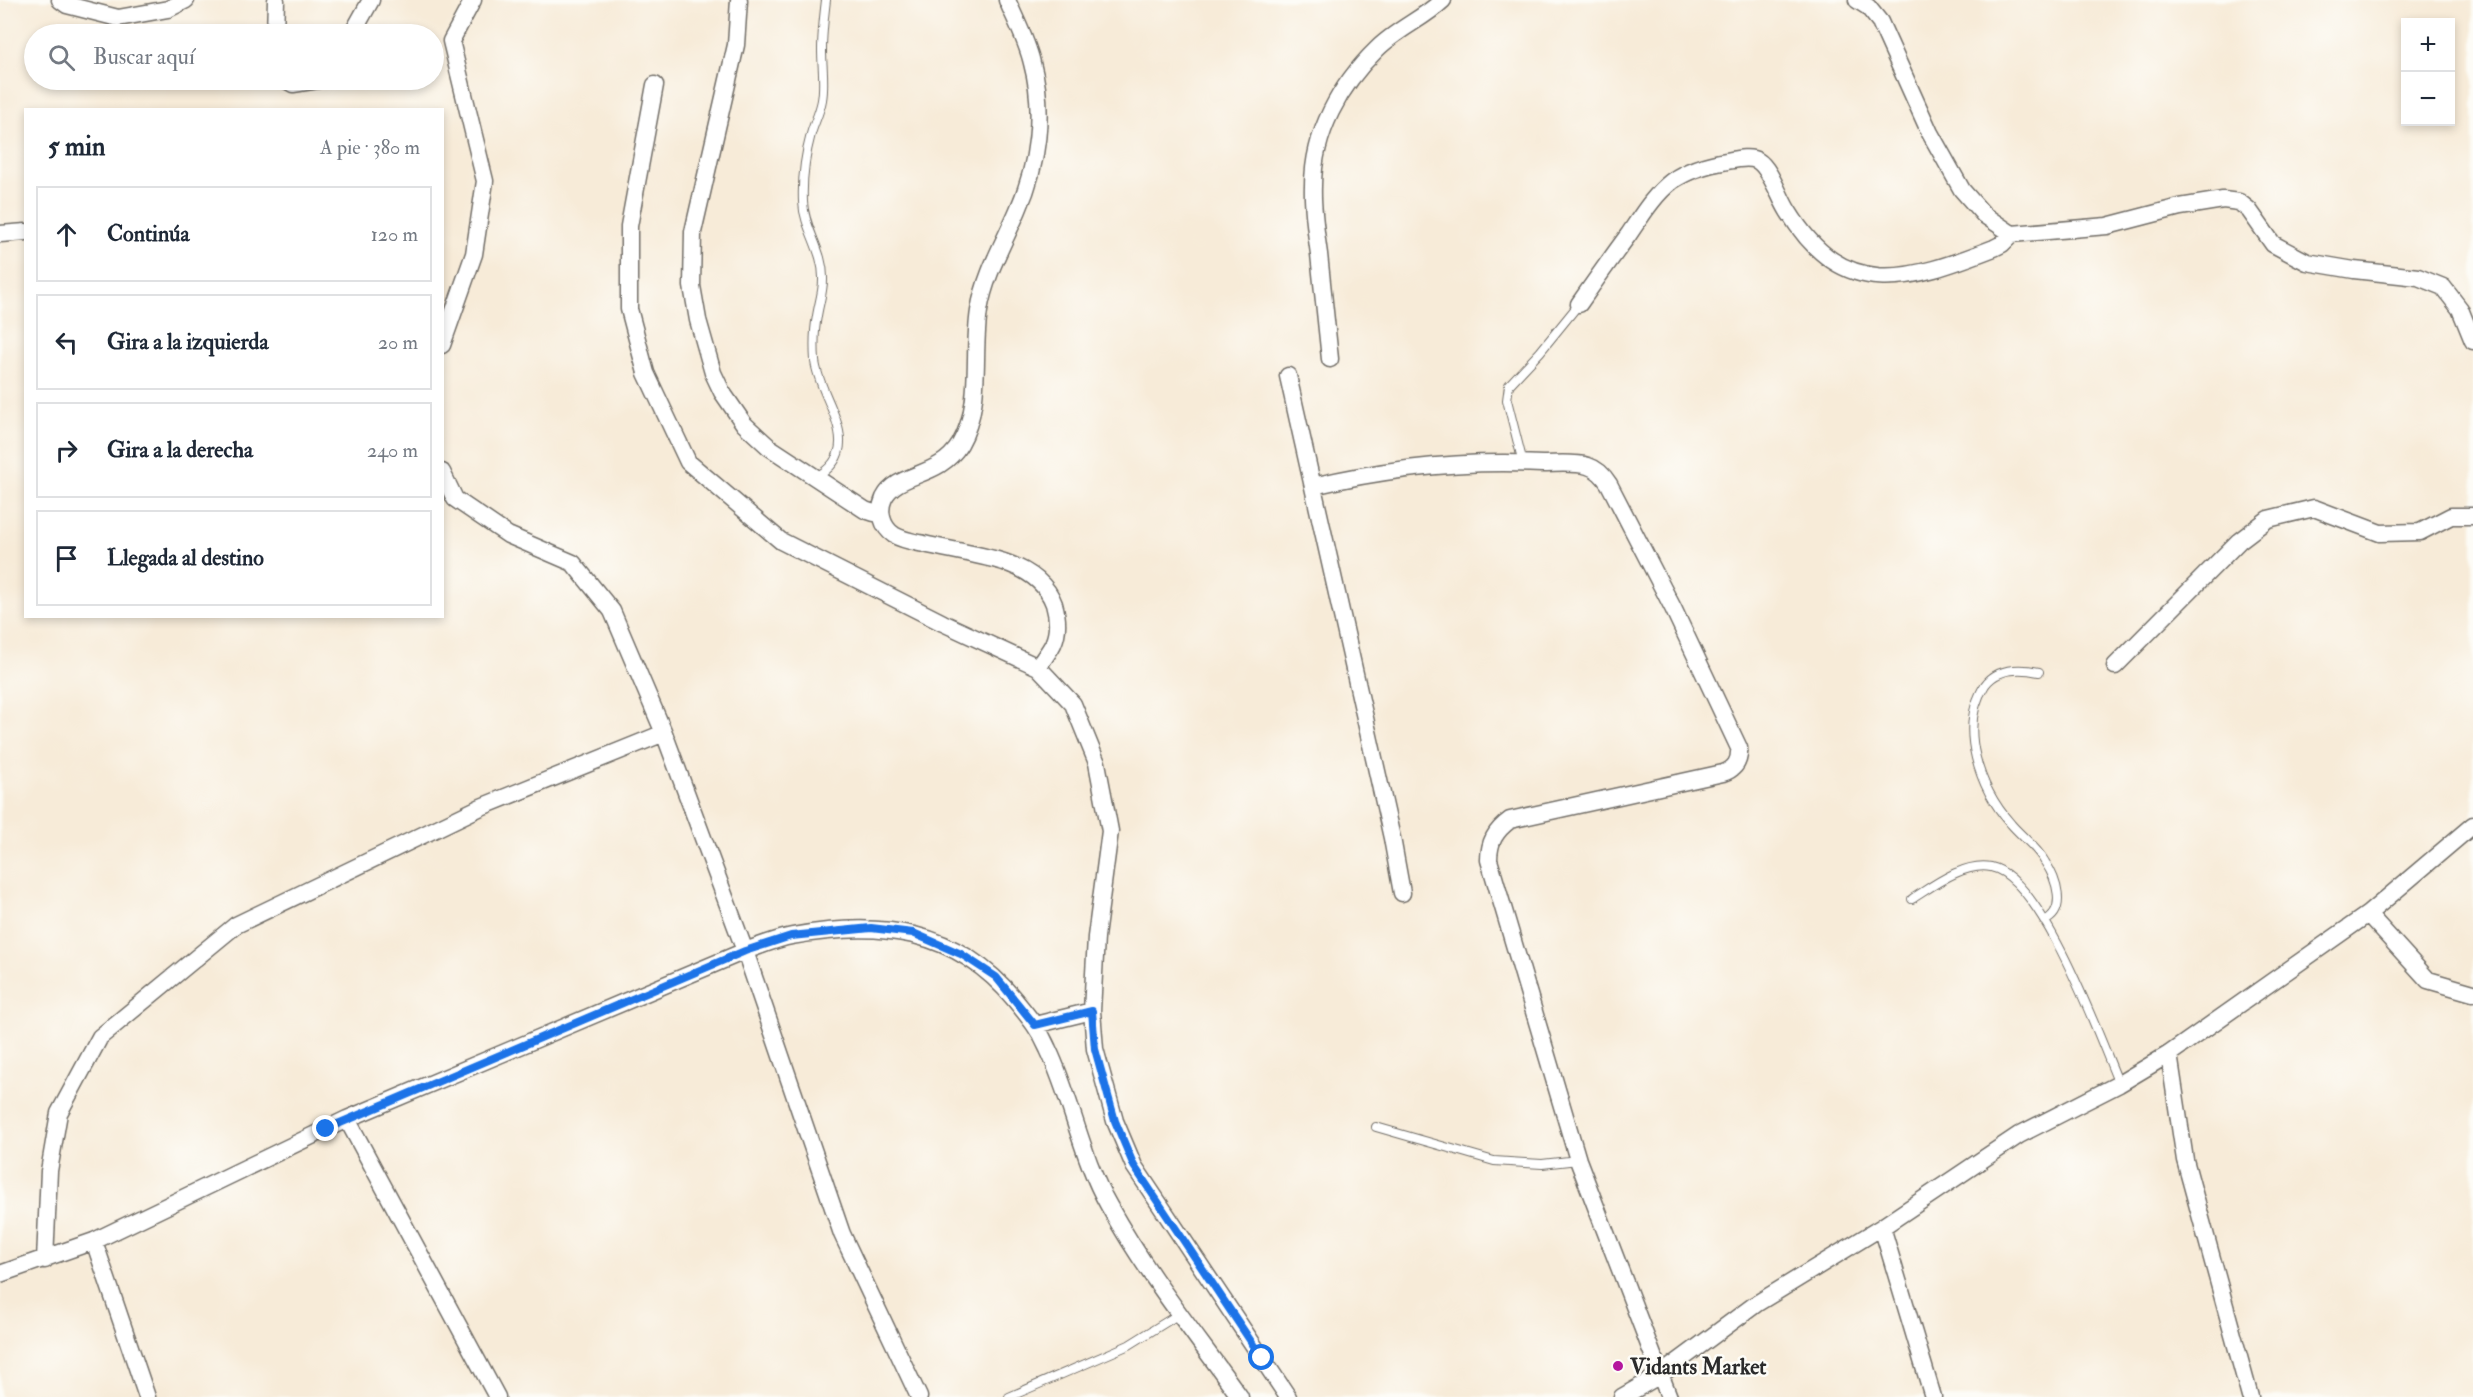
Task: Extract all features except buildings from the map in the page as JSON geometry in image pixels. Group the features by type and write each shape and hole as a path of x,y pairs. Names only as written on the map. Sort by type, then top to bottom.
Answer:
{"street":[{"path":"60,0 67,5 118,18 168,9 186,0"},
{"path":"275,24 276,0"},
{"path":"358,24 371,0"},
{"path":"444,339 474,254 486,181 451,41 473,0"},
{"path":"739,0 736,45 693,232 692,286 698,320 713,373 733,410 756,436 813,478 865,510 874,513 881,512"},
{"path":"1007,0 1027,45 1036,80 1038,117 1032,172 1026,193 991,267 979,311 973,399 966,432 944,463 924,474 903,480 889,491 881,512 887,528 902,539 1005,563 1038,580 1052,600 1058,626 1053,644 1038,667"},
{"path":"1330,359 1313,202 1317,147 1330,112 1364,62 1394,34 1414,23 1443,0"},
{"path":"1865,2 1880,22 1930,133 1962,190 1984,215 2012,234 2107,226 2180,207 2223,200 2239,202 2249,210 2273,244 2307,262 2418,277 2443,287 2460,309 2473,341"},
{"path":"656,85 629,226 629,309 646,373 688,462 781,541 943,623 1038,667 1073,704 1097,764 1110,831 1096,937 1092,1011 1095,1049 1115,1121 1134,1166 1287,1397"},
{"path":"1579,304 1652,200 1672,182 1691,171 1742,158 1757,160 1764,166 1788,211 1809,241 1826,257 1846,270 1873,277 1897,277 1923,273 1994,248 2012,234"},
{"path":"0,234 24,232"},
{"path":"1288,376 1392,838 1402,893"},
{"path":"1313,486 1357,476 1422,466 1523,463 1587,466 1604,476 1674,608 1712,687 1740,754 1735,766 1723,773 1520,817 1501,827 1491,842 1490,860 1578,1160 1669,1397"},
{"path":"444,476 454,499 508,535 573,563 612,611 664,733 745,951 842,1234 919,1397"},
{"path":"2115,666 2239,541 2268,519 2314,508 2380,533 2420,532 2451,516 2473,516"},
{"path":"45,1260 49,1171 59,1113 99,1037 236,925 481,807 664,733"},
{"path":"1622,1397 1660,1375 1756,1304 1882,1227 2019,1135 2119,1084 2169,1054 2368,914 2473,825"},
{"path":"2368,914 2428,980 2473,993"},
{"path":"0,1274 94,1241 347,1119 745,951 791,936 871,928 913,933 961,954 996,977 1035,1025 1058,1070 1107,1204 1150,1273 1240,1397"},
{"path":"1035,1025 1092,1011"},
{"path":"2169,1054 2185,1160 2250,1397"},
{"path":"347,1119 497,1397"},
{"path":"1882,1227 1933,1397"},
{"path":"94,1241 147,1397"}],"lane":[{"path":"813,478 831,466 836,457 840,438 834,412 819,380 816,365 815,333 823,279 820,255 813,234 805,221 803,203 807,150 822,99 824,83 822,52 826,0"},
{"path":"1523,463 1507,400 1509,385 1547,344 1579,304"},
{"path":"2039,672 2022,668 2007,670 1988,681 1976,699 1973,741 1984,782 2000,809 2044,859 2054,876 2058,907 2054,915 2044,921"},
{"path":"1912,899 1939,882 1973,868 1992,867 2007,874 2024,889 2066,960 2119,1084"},
{"path":"1376,1127 1494,1161 1542,1164 1578,1160"},
{"path":"1009,1397 1129,1345 1179,1314"}],"place":[{"name":"Vidants Market","path":"1618,1366"}],"route":[{"path":"326,1129 745,951 791,936 871,928 913,933 961,954 996,977 1035,1025 1092,1011 1095,1049 1115,1121 1134,1166 1262,1358"}]}
